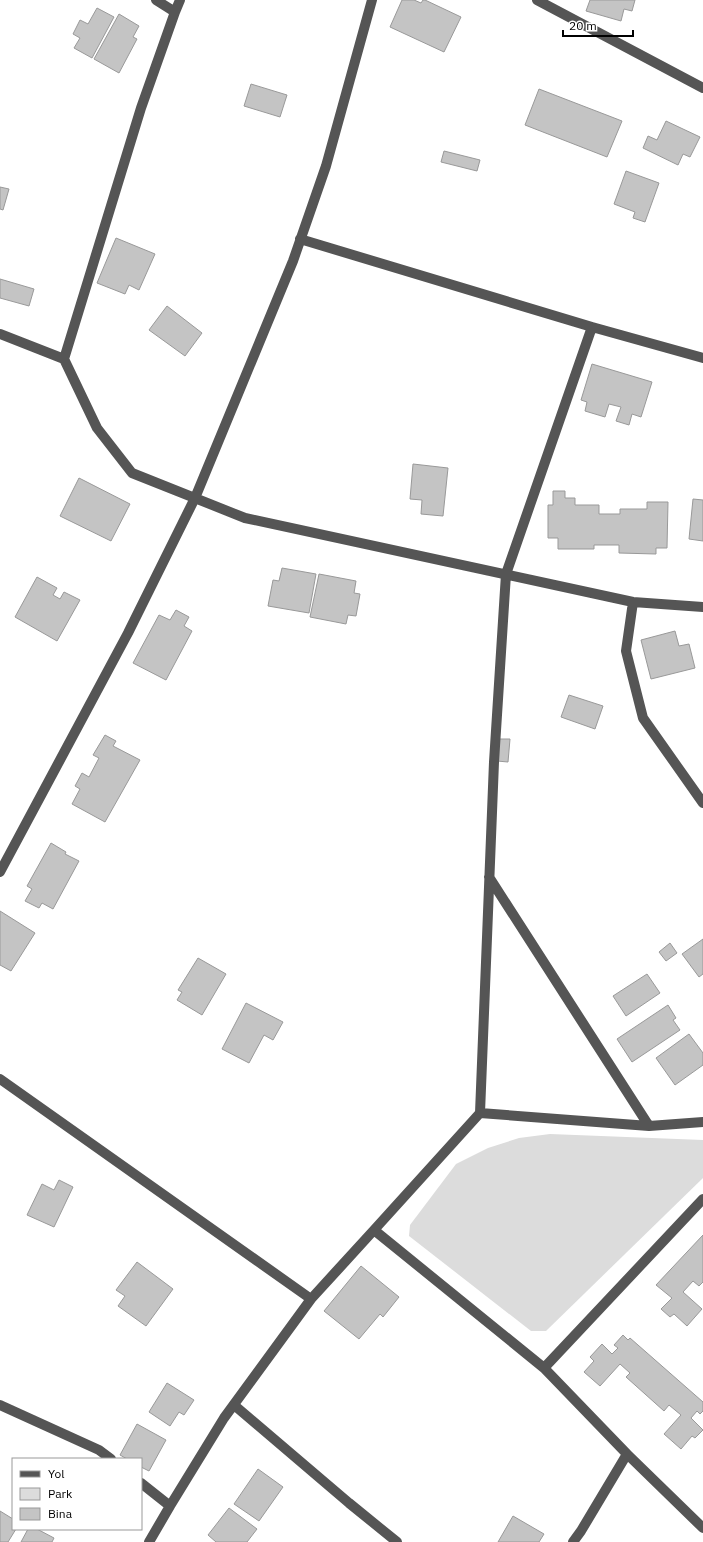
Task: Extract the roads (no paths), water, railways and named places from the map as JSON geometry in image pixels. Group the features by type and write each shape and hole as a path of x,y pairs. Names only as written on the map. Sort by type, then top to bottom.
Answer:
{"street":[{"path":"156,0 175,12"},
{"path":"180,0 141,108 64,359 97,428 132,473 245,518 633,602 703,607"},
{"path":"0,872 128,633 195,498 293,261 326,166 372,0"},
{"path":"537,0 703,88"},
{"path":"300,239 592,327 703,358"},
{"path":"149,1542 234,1405 311,1299 480,1113 494,762 506,574 592,327"},
{"path":"0,334 64,359"},
{"path":"633,602 626,651 643,718 703,803"},
{"path":"489,877 649,1126"},
{"path":"0,1079 311,1299"},
{"path":"480,1113 649,1126 703,1122"},
{"path":"544,1368 703,1199"},
{"path":"374,1230 544,1368 627,1454 703,1528"},
{"path":"0,1405 99,1450 110,1458"},
{"path":"234,1405 397,1542"},
{"path":"573,1542 627,1454"},
{"path":"142,1484 170,1506"}]}
